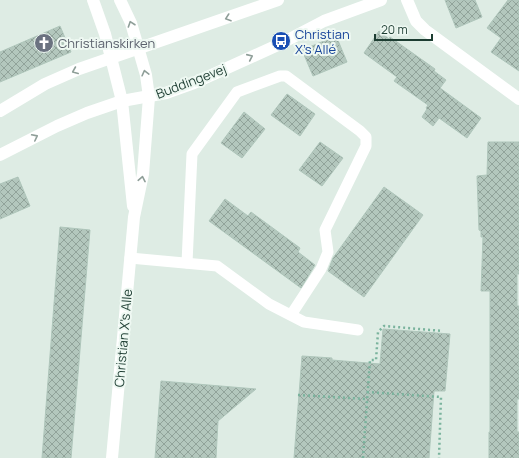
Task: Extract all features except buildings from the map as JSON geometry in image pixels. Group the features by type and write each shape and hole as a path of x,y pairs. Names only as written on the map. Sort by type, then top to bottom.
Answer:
{"street":[{"name":"Christian X's Alle","path":"92,0 105,34 122,101 134,217"},
{"name":"Christian X's Alle","path":"112,458 134,217 143,174 149,97 146,75 139,49 131,23 120,0"},
{"path":"0,111 45,84 79,69 278,0"},
{"name":"Buddingevej","path":"0,155 57,126 87,113 122,101 166,93 194,83 280,44 324,21 381,0"},
{"path":"407,0 416,21 425,30 519,99"}],"lane":[{"path":"187,263 192,154 237,92 280,76 286,76 366,137 366,146 325,230 328,252 321,269 291,315"},
{"path":"130,258 217,266 269,304 304,322 358,330"}],"path":[{"path":"363,458 370,360 376,360 378,332 384,326 443,330"},
{"path":"368,392 441,397 439,458"},
{"path":"298,395 367,399"}],"place":[{"name":"Christian X's Allé","path":"281,41"},
{"name":"Christianskirken","path":"44,43"}]}
